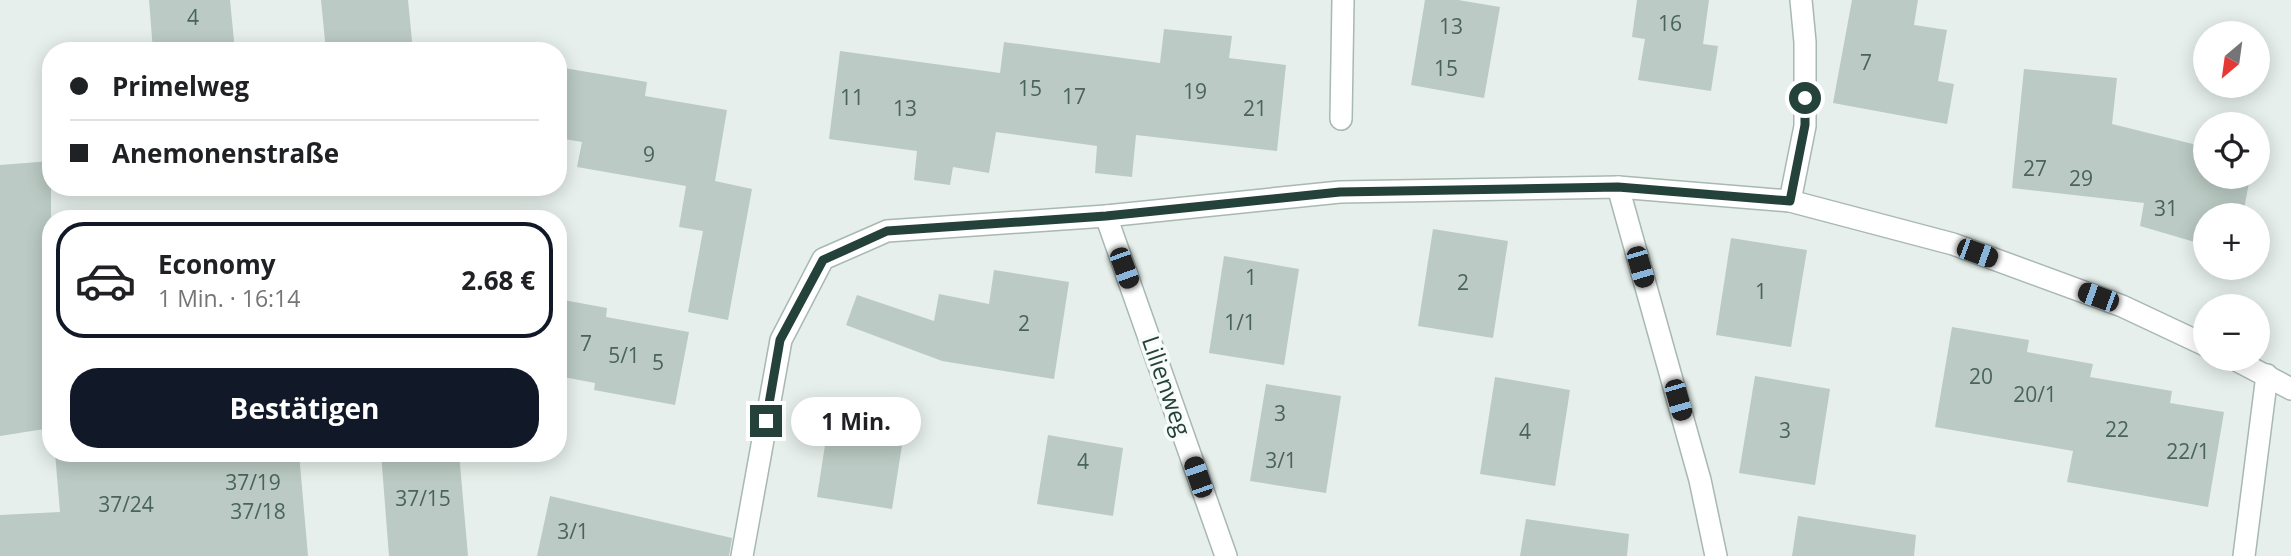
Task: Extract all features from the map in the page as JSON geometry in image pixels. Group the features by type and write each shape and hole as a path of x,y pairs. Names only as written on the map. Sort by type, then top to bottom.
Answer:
{"street":[{"path":"1341,119 1343,0"},
{"path":"1790,201 1805,125 1805,42 1801,0"},
{"path":"1618,187 1700,480 1716,556"},
{"path":"742,556 780,340 823,260 887,231 1106,216 1340,192 1618,187 1790,201 1953,244 2122,306 2193,339"},
{"name":"Lilienweg","path":"1106,216 1226,556"},
{"path":"2259,371 2291,389"},
{"path":"2244,556 2267,375"}],"building":[{"path":"149,0 230,0 234,42 152,42"},
{"path":"321,0 408,0 412,42 325,42"},
{"path":"1425,0 1458,0 1500,7 1484,98 1411,85"},
{"path":"1637,0 1709,0 1703,44 1718,46 1711,91 1638,80 1645,39 1632,37"},
{"path":"1852,0 1918,0 1914,25 1947,30 1938,81 1954,84 1947,124 1833,103"},
{"path":"1164,29 1232,36 1229,58 1286,65 1277,151 1136,135 1132,177 1095,173 1097,146 996,132 989,173 953,167 950,185 914,180 917,151 829,139 840,51 1000,73 1004,42 1160,63"},
{"path":"567,69 647,82 645,96 727,110 715,181 752,189 728,320 688,312 703,231 679,227 686,186 577,167 582,142 567,140"},
{"path":"2024,69 2117,78 2112,124 2193,144 2193,189 2248,189 2245,203 2193,203 2193,241 2140,226 2144,203 2012,188"},
{"path":"42,162 42,196 51,196 51,210 42,210 42,429 0,436 0,165"},
{"path":"1433,229 1508,241 1493,338 1418,326"},
{"path":"1731,238 1807,250 1791,347 1716,335"},
{"path":"1224,256 1299,269 1284,365 1209,353"},
{"path":"994,270 1069,282 1054,379 942,361 846,325 857,295 934,321 939,294 989,304"},
{"path":"567,301 607,308 606,317 689,332 675,405 594,390 595,383 567,378"},
{"path":"1952,327 2029,340 2027,352 2093,364 2090,377 2172,391 2170,403 2224,412 2208,507 2067,482 2073,451 1935,427"},
{"path":"1755,376 1830,389 1815,485 1739,473"},
{"path":"1495,377 1570,390 1555,486 1480,474"},
{"path":"1266,384 1341,396 1326,493 1250,481"},
{"path":"832,400 907,413 892,509 817,497"},
{"path":"1048,435 1123,448 1113,516 1037,504"},
{"path":"56,462 300,462 308,556 0,556 0,515 60,512"},
{"path":"382,462 460,462 468,556 389,556"},
{"path":"550,496 732,538 729,556 537,556"},
{"path":"1798,516 1916,535 1914,556 1792,556"},
{"path":"1526,519 1629,534 1627,556 1520,556"}],"route":[{"path":"766,421 780,340 823,260 887,231 1106,216 1340,192 1618,187 1790,201 1805,125 1805,98"}]}
